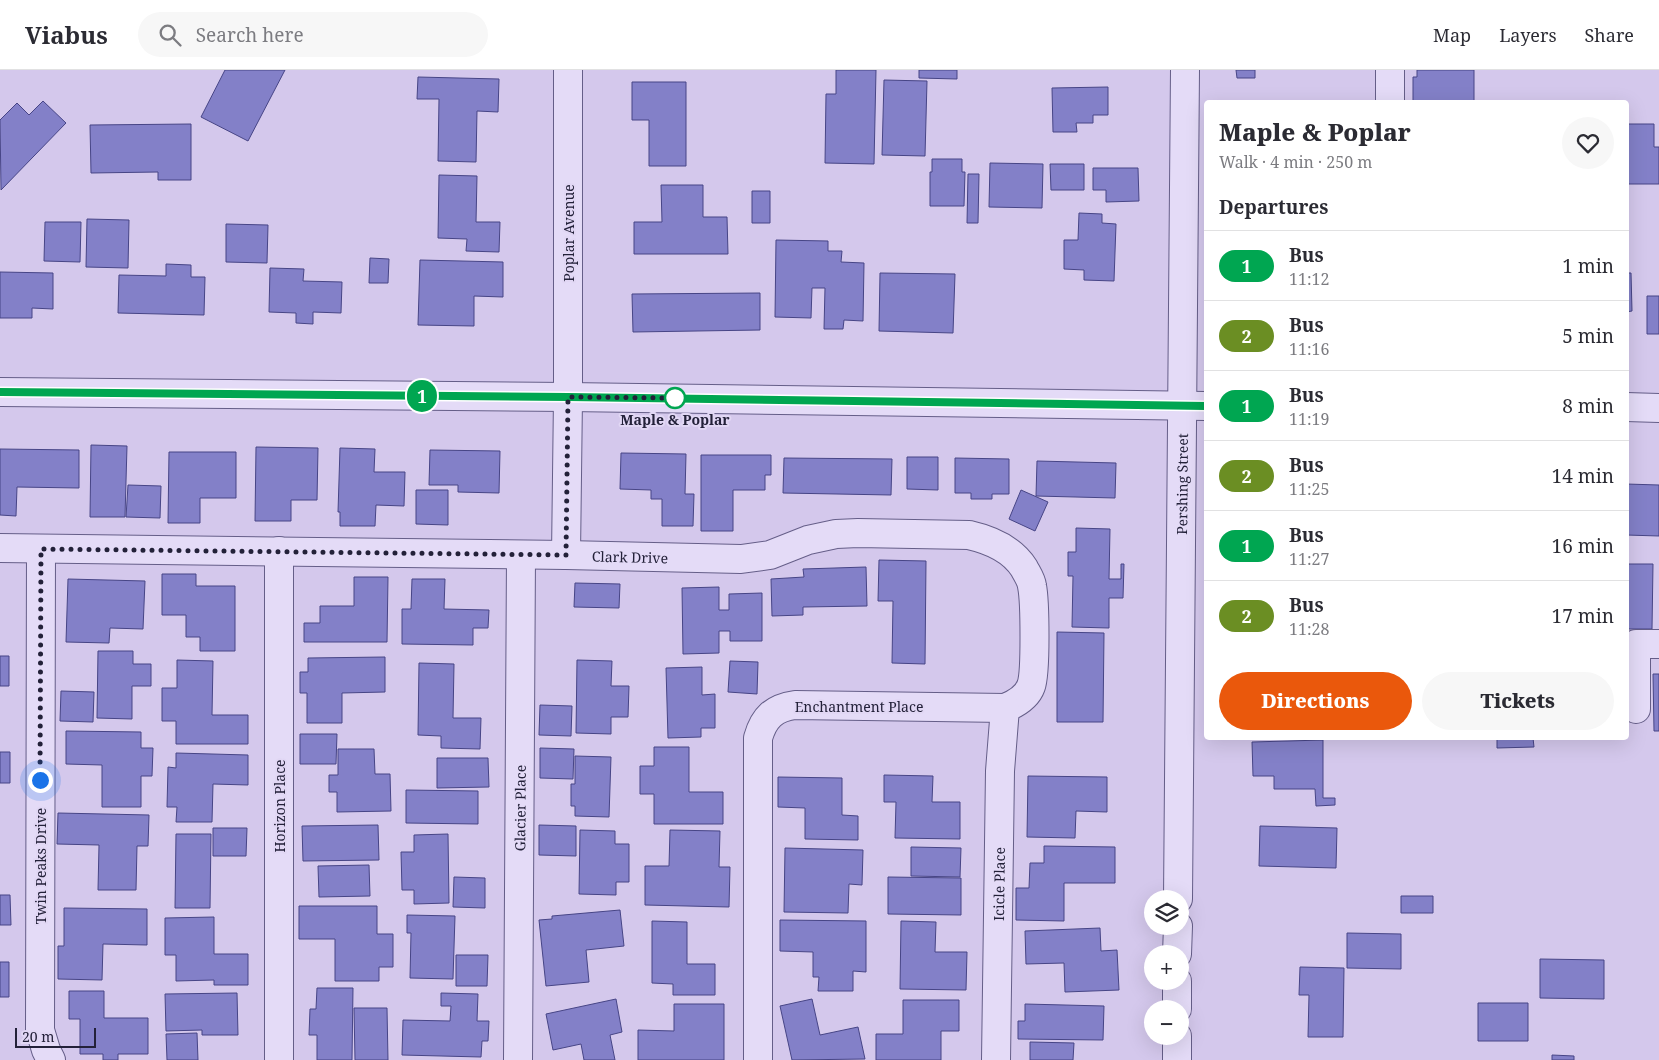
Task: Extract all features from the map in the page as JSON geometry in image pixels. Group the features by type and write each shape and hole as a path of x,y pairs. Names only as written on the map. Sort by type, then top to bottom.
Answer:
{"street":[{"name":"Poplar Avenue","path":"568,70 568,397"},
{"name":"Pershing Street","path":"1178,890 1194,406 1185,70"},
{"path":"1390,70 1390,100"},
{"path":"0,392 568,397 1194,406"},
{"path":"566,555 568,397"},
{"path":"1629,407 1659,408"},
{"name":"Clark Drive","path":"0,548 741,559 770,555 808,540 836,534 956,534 983,538 1014,555 1023,566 1029,578 1033,599 1033,678 1028,692 1018,701 1005,708"},
{"name":"Twin Peaks Drive","path":"41,549 40,1030 51,1060"},
{"name":"Horizon Place","path":"279,551 279,1060"},
{"name":"Glacier Place","path":"518,1060 520,556"},
{"path":"1636,708 1636,644 1659,644"},
{"name":"Enchantment Place","path":"758,1060 758,738 762,725 780,707 795,705 1005,708"},
{"name":"Icicle Place","path":"996,1060 1000,771 1005,708"},
{"path":"1177,1045 1177,1060"}],"building":[{"path":"225,70 285,70 248,141 201,117"},
{"path":"836,70 876,70 874,164 825,163 826,94 836,94"},
{"path":"919,70 957,70 957,79 919,78"},
{"path":"1236,70 1255,70 1255,78 1237,78"},
{"path":"1417,70 1474,70 1474,100 1413,100 1413,77 1417,77"},
{"path":"418,77 499,79 498,112 477,111 476,162 438,161 439,99 417,99"},
{"path":"884,80 927,81 925,156 882,155"},
{"path":"632,82 686,82 686,166 649,166 649,120 632,120"},
{"path":"1108,87 1108,115 1093,115 1093,123 1076,123 1077,132 1053,132 1052,88"},
{"path":"43,101 66,123 1,190 0,120 17,103 29,115"},
{"path":"191,124 191,180 158,180 158,172 91,173 90,125"},
{"path":"1629,124 1654,124 1654,147 1659,147 1659,184 1629,184"},
{"path":"932,159 962,159 962,172 965,172 964,206 930,206"},
{"path":"990,163 1043,164 1042,208 989,207"},
{"path":"1050,164 1084,164 1084,190 1051,190"},
{"path":"1093,168 1138,168 1139,201 1106,202 1106,190 1093,190"},
{"path":"968,174 979,174 978,223 967,223"},
{"path":"439,175 477,176 476,222 500,222 499,252 466,251 467,239 438,238"},
{"path":"661,185 703,185 703,217 727,217 728,254 634,254 634,222 662,222"},
{"path":"752,191 770,191 770,223 752,223"},
{"path":"1079,213 1102,214 1102,223 1116,224 1114,281 1084,280 1084,270 1064,269 1064,240 1078,240"},
{"path":"87,219 129,220 128,268 86,267"},
{"path":"45,222 81,222 80,262 44,261"},
{"path":"226,224 268,225 267,263 226,262"},
{"path":"776,240 828,241 828,251 842,251 841,262 864,263 863,321 844,320 843,329 824,329 825,288 812,288 811,318 775,317"},
{"path":"370,258 389,259 388,283 369,283"},
{"path":"420,260 503,262 503,297 474,296 474,326 418,325"},
{"path":"166,264 191,265 191,277 205,277 204,315 118,313 119,275 166,276"},
{"path":"270,268 304,269 303,281 342,282 341,313 313,312 313,324 296,323 296,313 269,312"},
{"path":"0,272 53,273 53,309 32,308 32,318 0,318"},
{"path":"880,273 955,274 953,333 879,331"},
{"path":"1629,273 1631,273 1632,311 1629,312"},
{"path":"760,293 760,330 633,332 632,294"},
{"path":"1647,296 1659,296 1659,334 1647,334"},
{"path":"91,445 127,446 125,517 90,517"},
{"path":"256,447 318,448 317,500 291,500 291,521 255,521"},
{"path":"340,448 375,449 374,472 405,472 404,506 376,505 375,526 340,526 340,512 338,512"},
{"path":"0,449 79,450 79,488 17,487 16,516 0,515"},
{"path":"430,450 500,451 499,493 458,492 458,485 429,485"},
{"path":"169,452 236,452 236,498 200,498 200,523 168,523"},
{"path":"621,453 686,454 685,494 694,494 693,526 662,526 662,499 651,499 651,490 620,489"},
{"path":"701,455 771,455 771,475 765,475 765,490 733,490 733,531 701,531"},
{"path":"907,457 938,457 938,490 907,489"},
{"path":"784,458 892,459 891,495 783,493"},
{"path":"955,458 1009,459 1009,494 992,494 992,499 971,499 971,493 955,493"},
{"path":"1037,461 1116,463 1115,498 1036,496"},
{"path":"1629,484 1659,485 1659,536 1629,535"},
{"path":"128,485 161,486 160,518 126,517"},
{"path":"416,490 448,490 448,525 416,524"},
{"path":"1021,490 1048,502 1035,531 1009,519"},
{"path":"1076,528 1110,529 1109,579 1121,579 1121,564 1124,564 1123,598 1109,598 1109,628 1072,627 1073,576 1068,576 1068,552 1076,552"},
{"path":"879,560 926,561 925,664 892,663 893,601 878,601"},
{"path":"1629,564 1653,564 1652,629 1629,629"},
{"path":"866,567 867,606 803,607 803,615 772,616 771,579 804,577 803,569"},
{"path":"162,574 196,574 196,586 235,586 235,651 200,651 200,637 186,637 186,615 162,615"},
{"path":"354,577 388,577 387,642 304,642 304,623 320,623 320,606 354,606"},
{"path":"68,579 145,581 143,629 110,628 109,643 66,642"},
{"path":"412,579 445,579 444,609 489,610 488,628 473,628 473,645 402,644 402,609 411,609"},
{"path":"575,583 620,584 619,608 574,607"},
{"path":"719,587 719,610 729,610 729,594 762,593 762,641 730,641 730,631 719,631 719,653 683,654 682,588"},
{"path":"1057,632 1104,633 1103,722 1057,722"},
{"path":"98,651 133,651 133,664 151,664 151,686 132,686 132,719 97,718"},
{"path":"0,656 9,656 9,686 0,686"},
{"path":"385,657 385,692 342,693 342,723 307,723 307,693 300,693 300,672 308,672 308,658"},
{"path":"177,660 213,661 212,715 248,715 248,744 176,744 176,721 162,721 162,688 177,688"},
{"path":"577,660 612,661 611,686 629,686 628,717 611,717 611,734 576,733"},
{"path":"730,661 758,662 757,694 728,692"},
{"path":"419,663 454,664 453,718 481,718 480,749 441,748 441,736 418,735"},
{"path":"702,667 702,695 715,694 715,728 701,728 701,737 668,738 666,668"},
{"path":"1653,674 1659,674 1659,731 1654,731"},
{"path":"61,691 94,692 93,722 60,721"},
{"path":"540,705 572,706 571,736 539,735"},
{"path":"66,731 141,732 141,748 153,748 152,776 141,776 141,807 102,807 102,765 66,764"},
{"path":"300,734 337,734 336,764 300,764"},
{"path":"1323,740 1323,798 1335,798 1335,805 1316,806 1315,789 1274,789 1274,776 1253,776 1252,742"},
{"path":"1497,740 1533,740 1534,747 1497,748"},
{"path":"654,747 689,747 689,792 723,792 723,824 654,824 654,794 640,794 640,766 654,766"},
{"path":"540,748 574,749 573,779 540,778"},
{"path":"338,749 374,749 375,774 390,774 391,811 337,812 337,792 329,792 329,775 338,775"},
{"path":"0,752 10,752 10,783 0,783"},
{"path":"176,753 248,755 248,785 213,784 212,822 176,822 177,807 167,807 168,767 176,768"},
{"path":"575,756 611,757 609,817 575,816 575,806 571,806 571,784 575,784"},
{"path":"437,758 488,758 489,787 437,788"},
{"path":"884,775 933,776 932,802 960,802 960,839 895,838 896,802 884,802"},
{"path":"1028,776 1107,777 1107,812 1076,811 1075,838 1027,837"},
{"path":"778,777 842,778 842,815 858,816 858,840 805,839 805,808 778,807"},
{"path":"406,790 478,791 478,824 406,823"},
{"path":"58,813 149,815 148,846 137,846 136,890 98,890 99,845 57,844"},
{"path":"378,825 379,860 303,861 302,826"},
{"path":"539,825 576,826 576,856 539,855"},
{"path":"1260,826 1337,828 1336,868 1259,866"},
{"path":"213,828 247,828 246,856 213,856"},
{"path":"580,830 615,831 615,844 629,844 629,882 616,882 616,895 579,894"},
{"path":"670,830 720,831 719,867 730,867 729,907 645,905 645,866 669,866"},
{"path":"176,834 211,834 210,908 175,908"},
{"path":"448,834 449,903 414,904 414,890 402,890 401,852 414,852 414,835"},
{"path":"1044,846 1115,847 1115,883 1064,883 1064,921 1016,920 1016,888 1029,888 1030,863 1044,863"},
{"path":"911,847 961,848 960,877 911,876"},
{"path":"785,848 863,850 862,885 849,884 848,913 784,912"},
{"path":"369,865 370,896 319,897 318,866"},
{"path":"454,877 485,878 485,908 453,907"},
{"path":"888,877 961,878 961,915 888,914"},
{"path":"0,895 10,895 11,925 0,925"},
{"path":"1401,896 1433,896 1433,913 1401,913"},
{"path":"299,906 377,906 377,934 393,934 393,967 379,967 379,981 335,981 335,939 299,939"},
{"path":"64,908 147,909 147,945 103,944 102,980 58,979 58,946 64,946"},
{"path":"620,910 624,946 586,950 589,982 546,986 539,920 552,919 552,916"},
{"path":"407,915 455,916 453,979 410,978 411,933 407,933"},
{"path":"214,917 214,954 248,954 248,985 214,985 214,980 176,981 176,955 165,955 165,918"},
{"path":"780,920 866,921 866,972 853,971 853,991 818,991 819,977 813,977 813,952 780,951"},
{"path":"652,921 687,922 687,964 715,964 715,995 673,995 673,984 652,983"},
{"path":"901,921 936,922 935,952 967,952 966,990 900,989"},
{"path":"1100,928 1101,951 1117,950 1119,990 1065,992 1064,963 1026,964 1025,931"},
{"path":"1347,933 1401,934 1401,969 1347,968"},
{"path":"456,955 488,955 487,986 456,986"},
{"path":"1540,959 1604,960 1604,999 1540,998"},
{"path":"0,962 9,962 9,997 0,997"},
{"path":"1300,967 1344,968 1343,1037 1308,1037 1309,995 1299,995"},
{"path":"317,988 353,988 352,1060 317,1060 317,1035 309,1035 310,1009 316,1009"},
{"path":"69,991 104,991 104,1018 148,1018 148,1054 118,1054 118,1060 103,1060 103,1054 80,1054 80,1019 69,1019"},
{"path":"237,993 238,1035 202,1035 202,1030 166,1031 165,994"},
{"path":"441,993 478,994 477,1021 489,1021 488,1041 482,1041 481,1057 402,1055 403,1020 450,1021 451,1006 441,1006"},
{"path":"616,999 622,1032 610,1035 615,1060 584,1060 581,1044 553,1050 546,1014"},
{"path":"812,999 820,1035 858,1027 865,1059 792,1060 780,1006"},
{"path":"903,1000 959,1000 959,1031 941,1031 941,1060 876,1060 876,1034 903,1034"},
{"path":"1478,1003 1528,1003 1528,1041 1478,1041"},
{"path":"674,1004 724,1004 724,1060 638,1060 638,1030 674,1031"},
{"path":"1025,1004 1104,1006 1103,1040 1018,1039 1018,1021 1025,1021"},
{"path":"354,1008 387,1008 388,1060 355,1060"},
{"path":"197,1033 198,1060 167,1060 166,1034"},
{"path":"1030,1042 1074,1043 1073,1060 1030,1060"},
{"path":"1552,1055 1574,1056 1574,1060 1552,1060"}],"bus line":[{"name":"1","path":"0,392 568,397 1204,406"}],"place":[{"name":"Maple & Poplar","path":"675,398"}],"route":[{"path":"40,780 41,549 520,556 566,555 568,397 675,398"}]}
